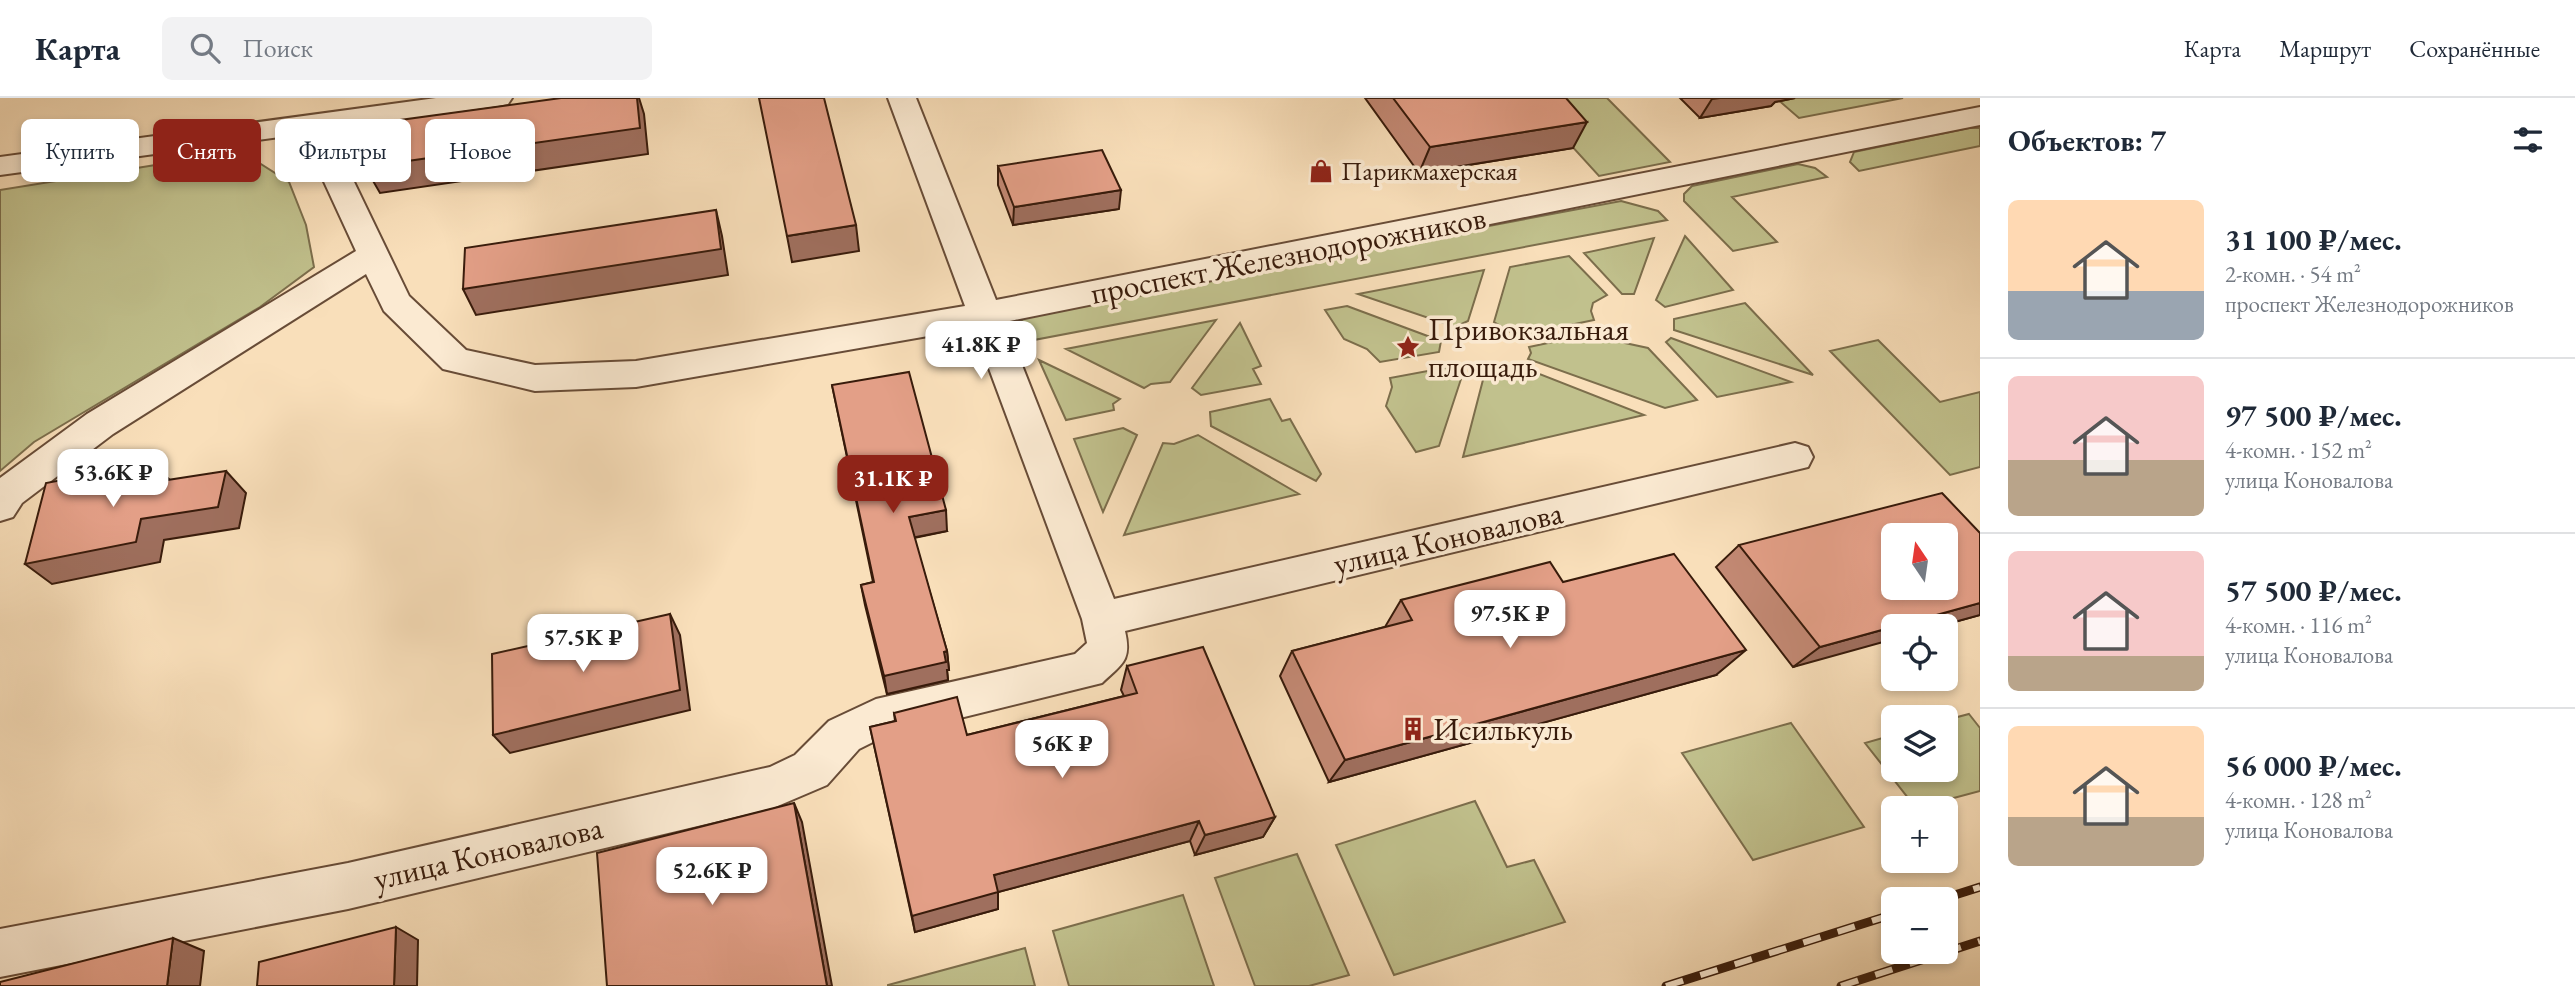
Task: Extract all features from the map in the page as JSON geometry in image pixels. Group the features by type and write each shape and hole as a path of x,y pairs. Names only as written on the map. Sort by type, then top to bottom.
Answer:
{"street":[{"path":"353,119 498,98"},
{"path":"902,98 1105,634"},
{"name":"проспект Железнодорожников","path":"339,182 396,303 456,360 535,378 636,374 985,314 1626,189 1980,116"},
{"path":"0,166 275,130"},
{"path":"0,506 9,492 100,424 373,255"},
{"name":"улица Коновалова","path":"0,953 348,886 773,787 811,770 844,735 876,719 1087,670 1105,634 1795,457"}],"green space":[{"path":"1528,98 1607,98 1670,162 1599,176"},
{"path":"1776,98 1903,98 1799,118"},
{"path":"1980,128 1980,146 1859,171 1850,162 1854,152"},
{"path":"261,164 275,173 275,182 289,182 306,225 314,267 260,307 34,442 0,471 0,190 50,182 139,182 139,168 153,165 153,182 261,182"},
{"path":"1798,164 1815,168 1827,177 1732,197 1777,242 1733,251 1684,201 1684,194 1692,186"},
{"path":"1621,201 1658,211 1667,220 1018,343 1018,326 1029,313"},
{"path":"1685,236 1733,290 1665,307 1656,300"},
{"path":"1654,238 1634,294 1622,294 1584,253"},
{"path":"1569,256 1607,295 1593,303 1591,311 1594,320 1517,336 1494,322 1510,267"},
{"path":"1484,270 1468,321 1455,327 1358,294"},
{"path":"1745,303 1813,375 1674,330 1674,319"},
{"path":"1347,306 1441,341 1439,352 1380,362 1367,349 1344,339 1325,310"},
{"path":"1216,320 1170,382 1151,384 1144,388 1066,349"},
{"path":"1240,323 1261,366 1253,369 1261,384 1201,395 1192,388"},
{"path":"1605,331 1625,343 1648,348 1697,400 1665,408 1528,359 1531,353 1529,347"},
{"path":"1671,338 1791,382 1717,397 1666,342"},
{"path":"1878,340 1940,402 1980,392 1980,467 1950,475 1830,351"},
{"path":"1039,360 1120,399 1113,404 1114,410 1066,420"},
{"path":"1449,367 1462,376 1439,446 1416,452 1386,406 1392,387 1390,378"},
{"path":"1524,368 1644,415 1463,457 1484,376 1505,377"},
{"path":"1270,399 1282,421 1290,419 1321,474 1316,481 1211,426 1210,412"},
{"path":"1123,428 1137,435 1103,512 1074,439"},
{"path":"1198,435 1299,494 1124,535 1163,443 1174,444"},
{"path":"1969,714 1980,728 1980,791 1958,797 1907,796 1896,782 1958,782 1958,717"},
{"path":"1791,723 1864,827 1753,860 1682,753"},
{"path":"1881,738 1881,763 1865,743"},
{"path":"1475,801 1507,867 1534,860 1565,922 1394,975 1336,845"},
{"path":"1297,854 1349,975 1309,986 1255,986 1215,878"},
{"path":"1183,895 1214,986 1069,986 1053,931"},
{"path":"1025,948 1035,986 888,986 888,985"}],"building":[{"path":"561,98 637,98 640,128 535,143 535,119 425,119 425,158 411,160 411,119 408,119"},
{"path":"759,98 824,98 856,225 787,236"},
{"path":"1393,98 1566,98 1587,122 1430,147"},
{"path":"1102,150 1121,190 1014,207 998,166"},
{"path":"716,210 721,249 463,289 465,248"},
{"path":"909,372 946,510 909,517 947,651 944,652 946,662 884,676 861,585 874,582 832,385"},
{"path":"152,463 148,483 226,471 218,507 141,519 136,542 25,564 46,483"},
{"path":"1942,493 1980,533 1980,603 1940,614 1881,614 1881,630 1820,647 1739,545"},
{"name":"Исилькуль","path":"1674,554 1746,650 1345,760 1292,651 1412,620 1401,600 1550,562 1563,582"},
{"path":"670,614 680,690 493,735 492,654"},
{"path":"1203,647 1275,817 1205,835 1199,821 994,875 998,892 912,916 870,727 896,721 894,713 957,697 967,735 1137,693 1127,666"},
{"path":"794,803 827,986 607,986 597,853"},
{"path":"396,927 394,986 257,986 259,962"},
{"path":"173,938 167,986 0,986 0,982"}],"railway":[{"path":"1958,894 1980,887"},
{"path":"1666,986 1881,918"},
{"path":"1841,986 1980,941"}],"place":[{"name":"Парикмахерская","path":"1321,171"},
{"name":"Привокзальная площадь","path":"1408,347"},
{"name":"Исилькуль","path":"1413,729"}]}
